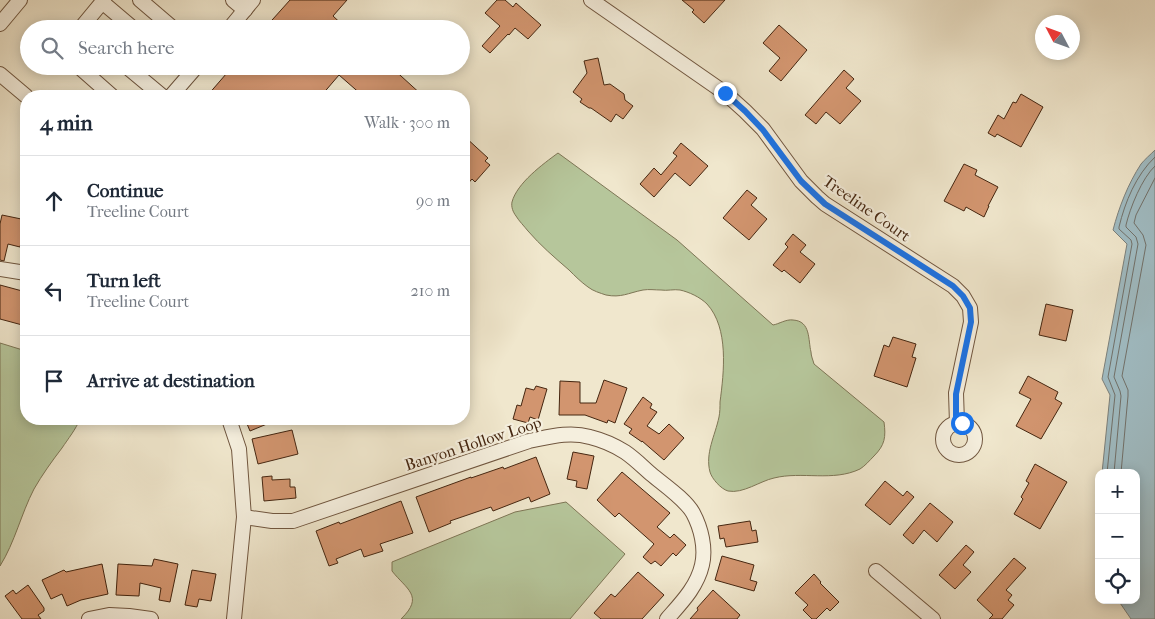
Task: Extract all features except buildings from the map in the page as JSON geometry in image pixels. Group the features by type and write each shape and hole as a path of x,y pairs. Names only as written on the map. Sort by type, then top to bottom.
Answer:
{"street":[{"path":"0,24 20,0"},
{"path":"140,0 163,20"},
{"path":"233,0 249,5 236,20"},
{"name":"Treeline Court","path":"591,0 725,93 745,111 771,140 801,181 825,204 953,286 963,296 970,308 971,322 956,394 956,423"},
{"path":"88,20 103,1 124,20"},
{"path":"0,74 20,91"},
{"path":"88,75 105,90"},
{"path":"137,75 155,90"},
{"path":"175,90 184,75"},
{"path":"0,268 20,272"},
{"path":"231,425 239,449 244,517 234,619"},
{"name":"Banyon Hollow Loop","path":"244,517 272,521 293,520 529,441 559,434 588,436 612,444 626,453 681,499 692,512 701,530 704,551 702,565 696,581 690,593 667,619"},
{"path":"876,571 933,619"},
{"path":"89,619 109,616 151,619"}],"green space":[{"path":"558,153 677,240 773,325 790,320 799,321 803,324 808,332 814,364 884,422 885,436 878,452 860,469 850,473 828,476 785,476 774,478 740,491 728,491 717,483 710,472 709,458 719,415 723,377 723,351 719,325 714,314 701,299 691,293 680,290 645,290 616,296 597,292 583,283 537,241 515,214 512,202 525,181 538,168"},
{"path":"0,343 20,349 20,425 77,425 34,489 0,566"},
{"path":"566,502 625,554 570,619 401,619 412,604 412,598 411,593 392,571 392,562 515,512"}],"water":[{"path":"1155,150 1155,619 1131,619 1121,604 1140,604 1140,469 1102,469 1110,395 1102,379 1127,244 1113,230 1121,204 1141,164"}],"route":[{"path":"725,93 763,130 801,181 825,204 953,286 963,296 970,308 971,322 956,394 956,423 962,423"}]}
